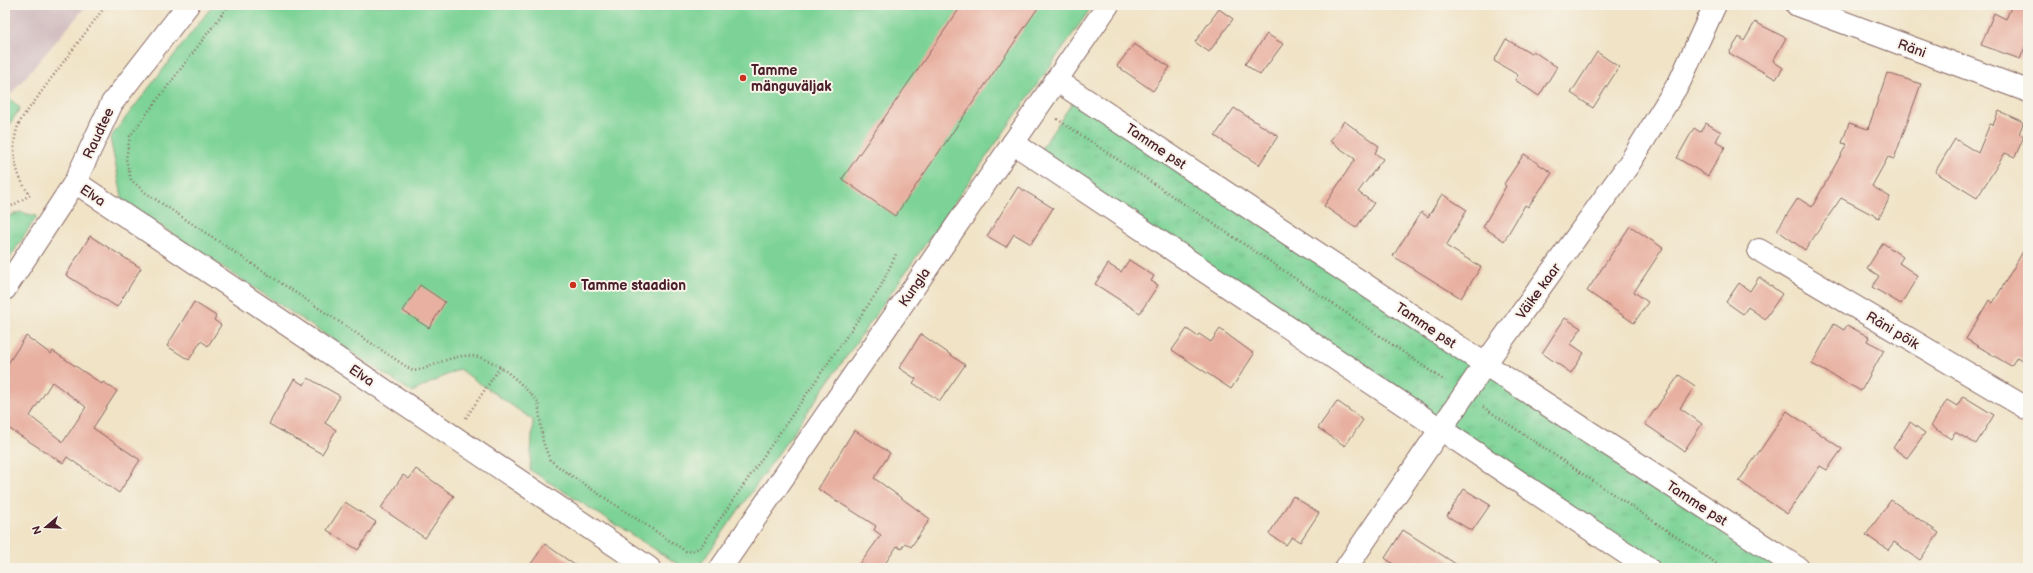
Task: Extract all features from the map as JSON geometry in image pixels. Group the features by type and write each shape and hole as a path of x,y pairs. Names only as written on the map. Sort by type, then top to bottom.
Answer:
{"street":[{"name":"Raudtee","path":"5,289 75,182 112,103 188,5"},
{"name":"Kungla","path":"721,568 1108,5"},
{"name":"Väike kaar","path":"1346,568 1485,364 1629,164 1680,81 1716,5"},
{"name":"Räni","path":"1797,5 2028,91"},
{"name":"Tamme pst","path":"1056,80 1485,364 1798,568"},
{"path":"1013,144 1648,568"},
{"name":"Elva","path":"75,182 650,568"},
{"name":"Räni põik","path":"1759,250 2028,409"}],"path":[{"path":"5,210 30,195 25,188 17,170 13,149 18,125 58,68 106,5"},
{"path":"229,5 130,136 126,159 131,180 146,193 413,371 426,369 457,356 478,355 500,367 538,402 543,442 550,460 567,473 687,552 700,548 880,288 897,252"},
{"path":"1038,107 1324,297 1464,395 1723,568"},
{"path":"454,437 500,367"}],"shaded area":[{"path":"5,5 87,5 5,101"}],"green space":[{"name":"Tamme staadion","path":"213,5 1093,5 698,568 684,568 530,470 533,420 459,369 412,392 123,201 110,138"},
{"path":"8,97 20,108 8,127 5,139 5,101"},
{"path":"1076,97 1780,568 1655,568 1037,155"},
{"path":"20,212 36,216 36,218 5,265 5,219"}],"building":[{"path":"962,5 1040,5 895,216 842,179"},
{"path":"2012,5 2028,5 2028,40 2020,59 1981,45 1994,13 2006,19"},
{"path":"1219,9 1233,19 1209,52 1195,42"},
{"path":"1755,22 1786,38 1773,61 1783,68 1776,79 1729,53 1739,37 1744,41"},
{"path":"1267,34 1283,44 1260,75 1245,64"},
{"path":"1506,39 1531,54 1533,51 1557,67 1539,96 1515,80 1518,75 1494,61"},
{"path":"1134,44 1170,67 1153,91 1117,66"},
{"path":"1597,52 1619,67 1593,108 1571,93"},
{"path":"1887,73 1921,84 1894,159 1888,157 1872,186 1890,197 1879,218 1841,198 1805,250 1777,230 1798,198 1812,207 1847,144 1842,143 1849,123 1868,129"},
{"path":"1234,108 1278,136 1259,165 1215,136"},
{"path":"1999,111 2023,123 2019,134 2024,136 2015,157 2005,153 1977,198 1935,172 1955,139 1978,153 1990,124 1993,125"},
{"path":"1344,121 1379,146 1375,153 1383,159 1358,192 1374,203 1356,228 1324,206 1355,159 1330,141"},
{"path":"1706,123 1721,132 1716,141 1725,147 1708,176 1677,158 1694,128 1700,132"},
{"path":"1524,154 1552,173 1528,207 1525,205 1504,241 1483,227 1506,186 1504,184"},
{"path":"1018,187 1053,208 1031,244 1014,234 1006,247 987,236"},
{"path":"1442,194 1467,210 1446,246 1481,267 1461,298 1393,256 1421,212 1428,217"},
{"path":"1630,226 1663,248 1634,292 1648,302 1634,323 1587,291"},
{"path":"90,236 141,268 117,307 66,275"},
{"path":"1883,243 1903,257 1899,263 1918,276 1901,304 1872,287 1879,276 1867,268"},
{"path":"2028,243 2028,364 2017,357 2011,366 1966,339 1989,300 1993,303"},
{"path":"1129,260 1154,276 1151,281 1158,285 1140,313 1095,284 1108,264 1121,272"},
{"path":"1759,277 1782,294 1765,319 1748,307 1743,314 1726,302 1739,283 1750,291"},
{"path":"420,285 445,302 429,328 403,311"},
{"path":"194,302 216,316 214,320 221,325 208,346 201,341 189,360 167,346"},
{"path":"1565,318 1581,328 1571,344 1584,353 1571,373 1542,353"},
{"path":"1834,324 1844,330 1847,325 1869,337 1867,341 1884,350 1861,391 1812,364"},
{"path":"1187,329 1197,336 1199,334 1211,342 1220,329 1254,354 1231,389 1172,350"},
{"path":"921,334 965,365 940,401 913,383 916,379 899,368"},
{"path":"26,336 51,354 53,351 102,384 103,382 117,391 93,428 140,460 119,493 67,457 63,463 5,426 5,368","holes":["52,382 86,407 63,442 30,416"]},
{"path":"1679,375 1695,386 1680,408 1702,424 1684,451 1645,424"},
{"path":"308,378 340,396 325,423 336,430 322,454 269,424 294,379 304,385"},
{"path":"1963,396 1994,415 1976,444 1955,432 1951,439 1931,426 1947,400 1957,406"},
{"path":"1337,401 1363,420 1345,446 1318,428"},
{"path":"1787,411 1842,449 1827,470 1820,466 1787,514 1739,481"},
{"path":"1910,422 1925,433 1907,458 1893,448"},
{"path":"854,430 890,453 874,478 930,519 911,547 905,543 901,549 897,546 882,568 857,568 881,535 874,530 876,526 818,489"},
{"path":"416,469 454,496 425,538 381,508 403,475 409,479"},
{"path":"1464,489 1490,505 1472,531 1447,516"},
{"path":"1293,496 1319,513 1300,542 1292,537 1286,545 1269,534"},
{"path":"1891,500 1939,533 1920,560 1894,542 1888,550 1866,535"},
{"path":"345,502 376,522 358,550 327,530"},
{"path":"1403,530 1462,568 1399,568 1385,558"},
{"path":"545,544 579,568 528,568"}],"railway":[{"path":"5,11 9,5"}],"place":[{"name":"Tamme mänguväljak","path":"743,78"},
{"name":"Tamme staadion","path":"573,285"}]}
